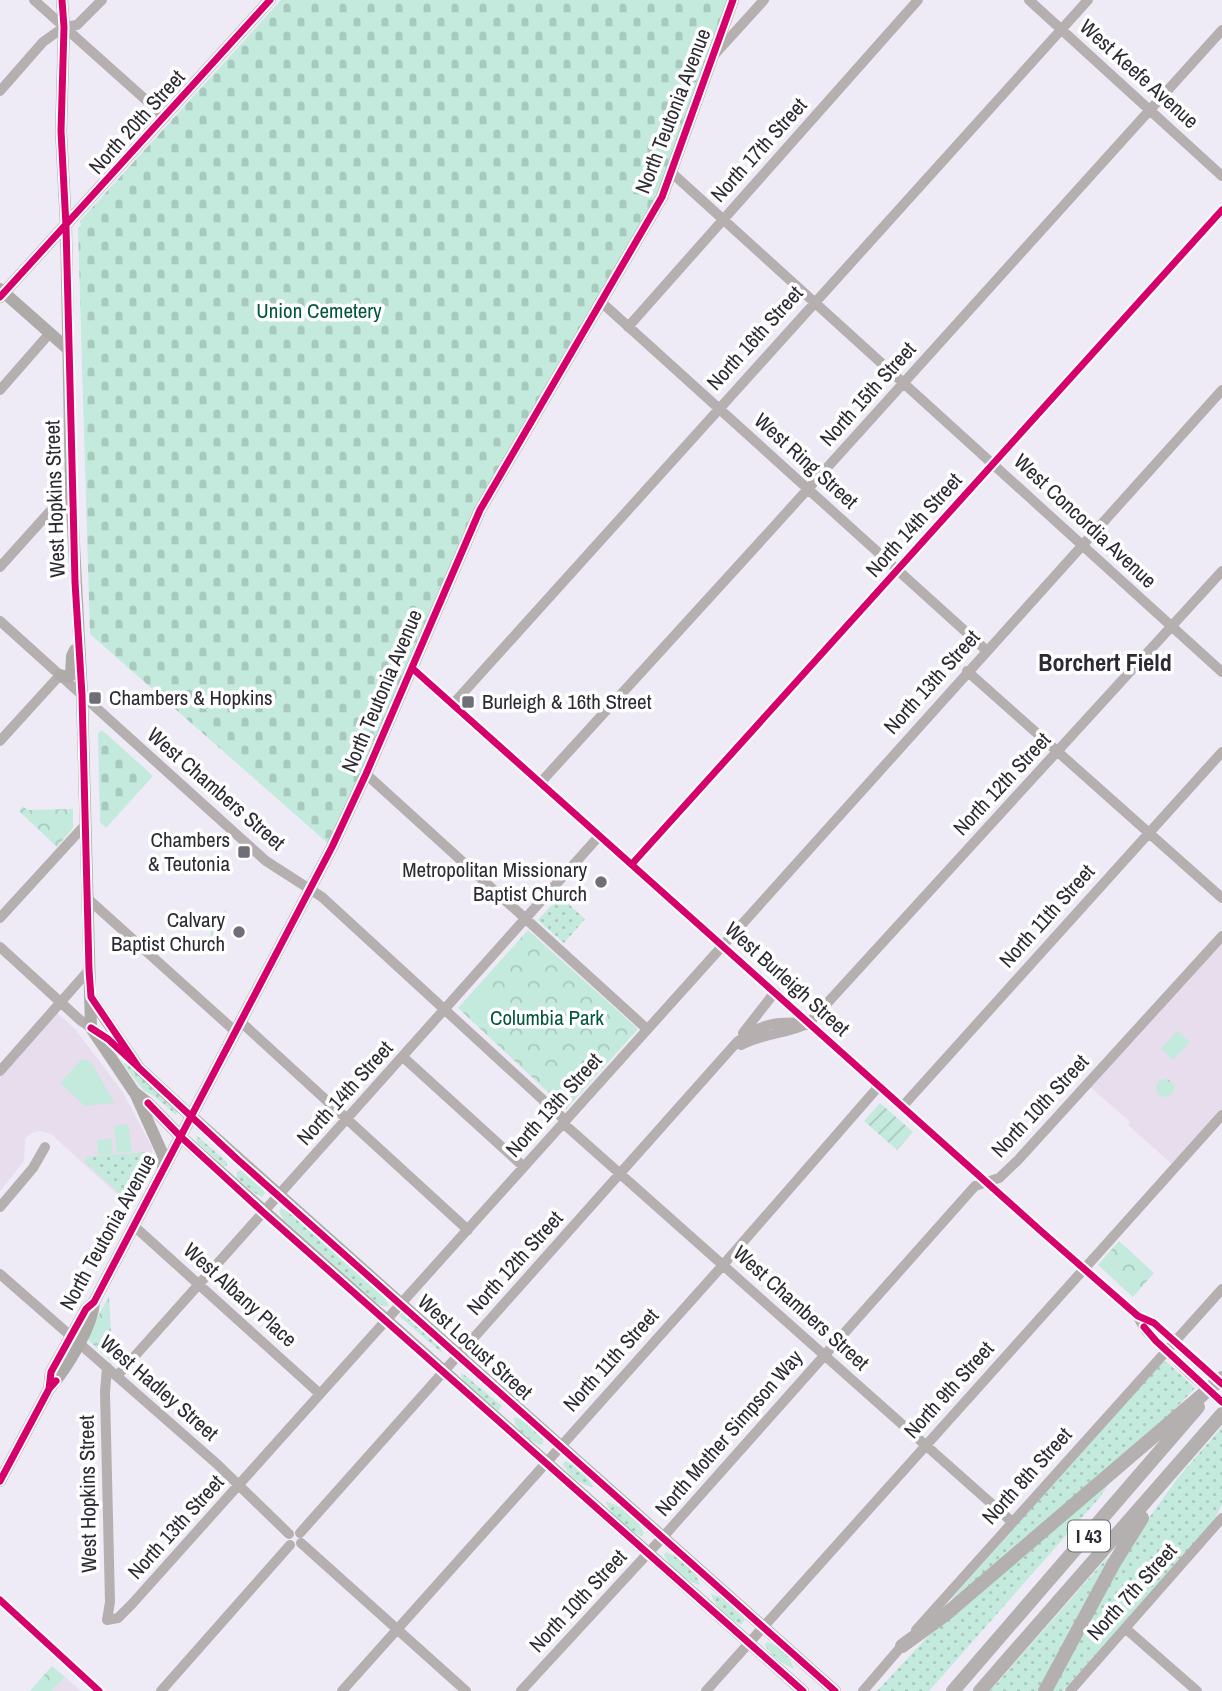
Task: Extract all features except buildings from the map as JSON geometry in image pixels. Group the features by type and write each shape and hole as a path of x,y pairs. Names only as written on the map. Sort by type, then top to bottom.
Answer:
{"highway":[{"path":"902,1646 946,1614 1222,1380"},
{"name":"I 43","path":"953,1691 1222,1380"},
{"name":"I 43","path":"980,1691 1222,1414"},
{"path":"1045,1691 1114,1563 1165,1481"}],"main road":[{"name":"West Hopkins Street","path":"62,0 64,27 61,131 66,226 71,488 82,695 91,1028"},
{"name":"North 20th Street","path":"1,293 66,226 270,0"},
{"name":"North Teutonia Avenue","path":"0,1481 49,1389 51,1372 74,1340 86,1309 94,1302 332,847 480,510 662,197 733,0"},
{"path":"1,293 69,350"},
{"path":"60,675 68,677 71,674 72,656 79,644"},
{"path":"91,997 139,1068"},
{"name":"West Locust Street","path":"91,1028 134,1092 180,1136 803,1691"},
{"name":"West Locust Street","path":"139,1068 835,1691"},
{"path":"134,1092 163,1155 163,1168"}],"street":[{"path":"34,0 165,117"},
{"path":"0,91 43,42 64,27 77,25 102,0"},
{"path":"714,55 764,0"},
{"name":"North 17th Street","path":"628,327 918,0"},
{"name":"West Keefe Avenue","path":"1030,0 1222,176"},
{"name":"North 16th Street","path":"453,704 1088,0"},
{"name":"North 15th Street","path":"541,782 1222,30"},
{"name":"West Concordia Avenue","path":"672,173 1222,672"},
{"name":"North 14th Street","path":"632,864 1222,210"},
{"name":"West Ring Street","path":"600,301 986,650"},
{"path":"0,390 49,334"},
{"name":"North 13th Street","path":"107,1620 116,1619 123,1614 1222,390"},
{"path":"0,566 71,488"},
{"name":"North 12th Street","path":"161,1691 734,1046 765,1034 796,1030 809,1023 1222,571"},
{"name":"West Chambers Street","path":"0,621 265,861 309,888 445,1010 620,1175 1011,1521"},
{"name":"West Burleigh Street","path":"412,668 1083,1268 1138,1316 1154,1323 1198,1363 1222,1380"},
{"path":"967,671 1222,898"},
{"path":"0,741 60,675"},
{"name":"North 11th Street","path":"902,1107 1222,751"},
{"path":"366,774 647,1029"},
{"path":"0,918 85,825"},
{"name":"North 14th Street","path":"117,1376 600,835"},
{"path":"87,898 348,1120 468,1230"},
{"name":"North 10th Street","path":"824,1354 975,1186 999,1178 1019,1159 1222,936"},
{"name":"West Locust Street","path":"0,947 139,1068"},
{"path":"0,1071 89,970"},
{"path":"734,1046 775,992"},
{"path":"403,1056 524,1167"},
{"name":"North 11th Street","path":"342,1691 723,1265 879,1086"},
{"name":"North 9th Street","path":"706,1691 1222,1115"},
{"path":"0,1207 33,1168 45,1147"},
{"name":"West Albany Place","path":"134,1226 320,1394"},
{"name":"West Hadley Street","path":"0,1274 239,1485 295,1539 466,1691"},
{"name":"North 8th Street","path":"863,1691 1011,1521 1222,1289"},
{"name":"West Burleigh Street","path":"1138,1316 1146,1331 1222,1402"},
{"name":"North Mother Simpson Way","path":"663,1537 824,1354"},
{"name":"West Hopkins Street","path":"107,1367 105,1392 110,1602 107,1620"},
{"name":"North 7th Street","path":"1070,1691 1222,1520"},
{"name":"North 10th Street","path":"521,1691 663,1537"},
{"path":"0,1600 99,1691"},
{"path":"1125,1628 1196,1691"}],"shaded area":[{"path":"1222,936 1222,1115 1175,1167 1087,1084"},
{"path":"56,1012 75,1029 122,1091 152,1147 152,1156 129,1205 51,1134 40,1131 31,1133 25,1139 24,1161 0,1191 0,1076"},
{"path":"65,1677 81,1691 52,1691"}],"green space":[{"name":"Union Cemetery","path":"281,0 733,0 672,173 505,464 332,847 90,634 78,228 80,221"},
{"path":"102,730 153,776 106,828 100,822 98,733"},
{"path":"23,806 27,810 73,809 73,828 57,847 19,811"},
{"path":"562,894 565,895 563,899 585,919 564,943 538,920"},
{"path":"226,909 223,926 210,937 211,929"},
{"name":"Columbia Park","path":"528,930 638,1029 566,1109 458,1008"},
{"path":"488,986 499,996 483,1014 472,1004"},
{"path":"506,1003 517,1013 500,1031 489,1021"},
{"path":"1177,1031 1190,1042 1173,1060 1161,1049"},
{"path":"82,1059 90,1061 115,1103 85,1106 60,1083"},
{"path":"126,1062 174,1108 176,1115 144,1091 123,1064"},
{"path":"1165,1079 1171,1082 1174,1088 1171,1094 1165,1097 1159,1094 1156,1088 1159,1082"},
{"path":"880,1103 913,1132 897,1150 864,1121"},
{"path":"128,1124 132,1152 117,1153 114,1126"},
{"path":"196,1135 227,1162 227,1166 197,1142"},
{"path":"112,1139 113,1154 98,1155 97,1140"},
{"path":"147,1152 148,1159 127,1201 84,1161 87,1157"},
{"path":"241,1170 263,1190 265,1193 262,1197 237,1178 237,1172"},
{"path":"281,1208 383,1295 389,1305 387,1307 377,1303 284,1220 279,1211"},
{"path":"1119,1241 1154,1273 1133,1297 1098,1265"},
{"path":"109,1296 113,1363 86,1338"},
{"path":"402,1313 440,1347 442,1353 399,1316"},
{"path":"1162,1361 1168,1363 1195,1388 1162,1423 954,1600 952,1598"},
{"path":"462,1373 502,1406 498,1411 463,1380"},
{"path":"514,1417 531,1426 544,1442 541,1445 528,1437 520,1430"},
{"path":"1222,1427 1222,1504 1213,1522 1063,1691 1049,1691 1128,1547 1177,1479"},
{"path":"565,1461 582,1472 593,1487 572,1476 563,1464"},
{"path":"1114,1476 1100,1497 929,1691 877,1691 934,1630"},
{"path":"606,1502 623,1509 633,1518 644,1533 642,1536 621,1522"},
{"path":"666,1552 687,1566 700,1585 689,1581 674,1569 664,1555"},
{"path":"1107,1558 1109,1560 1038,1691 990,1691"},
{"path":"711,1594 721,1597 745,1620 741,1625 723,1612"},
{"path":"767,1642 784,1653 794,1669 774,1656 765,1645"},
{"path":"52,1666 65,1677 52,1691 30,1691"}],"cycle path":[{"path":"62,0 64,27 61,131 75,582 82,695 89,970 91,997 139,1068"},
{"path":"0,297 270,0"},
{"path":"49,1389 51,1372 86,1309 94,1302 332,847 480,510 662,197 733,0"},
{"path":"632,864 1222,210"},
{"path":"412,668 1042,1232 1138,1316 1154,1323 1222,1384"},
{"path":"91,1028 108,1039 238,1160 835,1691"},
{"path":"148,1103 264,1213 803,1691"},
{"path":"1144,1327 1222,1402"},
{"path":"0,1481 49,1389 56,1381"},
{"path":"0,1600 99,1691"}],"place":[{"name":"Chambers & Hopkins","path":"95,698"},
{"name":"Burleigh & 16th Street","path":"468,702"},
{"name":"Chambers & Teutonia","path":"244,852"},
{"name":"Metropolitan Missionary Baptist Church","path":"601,882"},
{"name":"Calvary Baptist Church","path":"239,932"}],"district":[{"name":"Borchert Field","path":"1105,663"}]}
